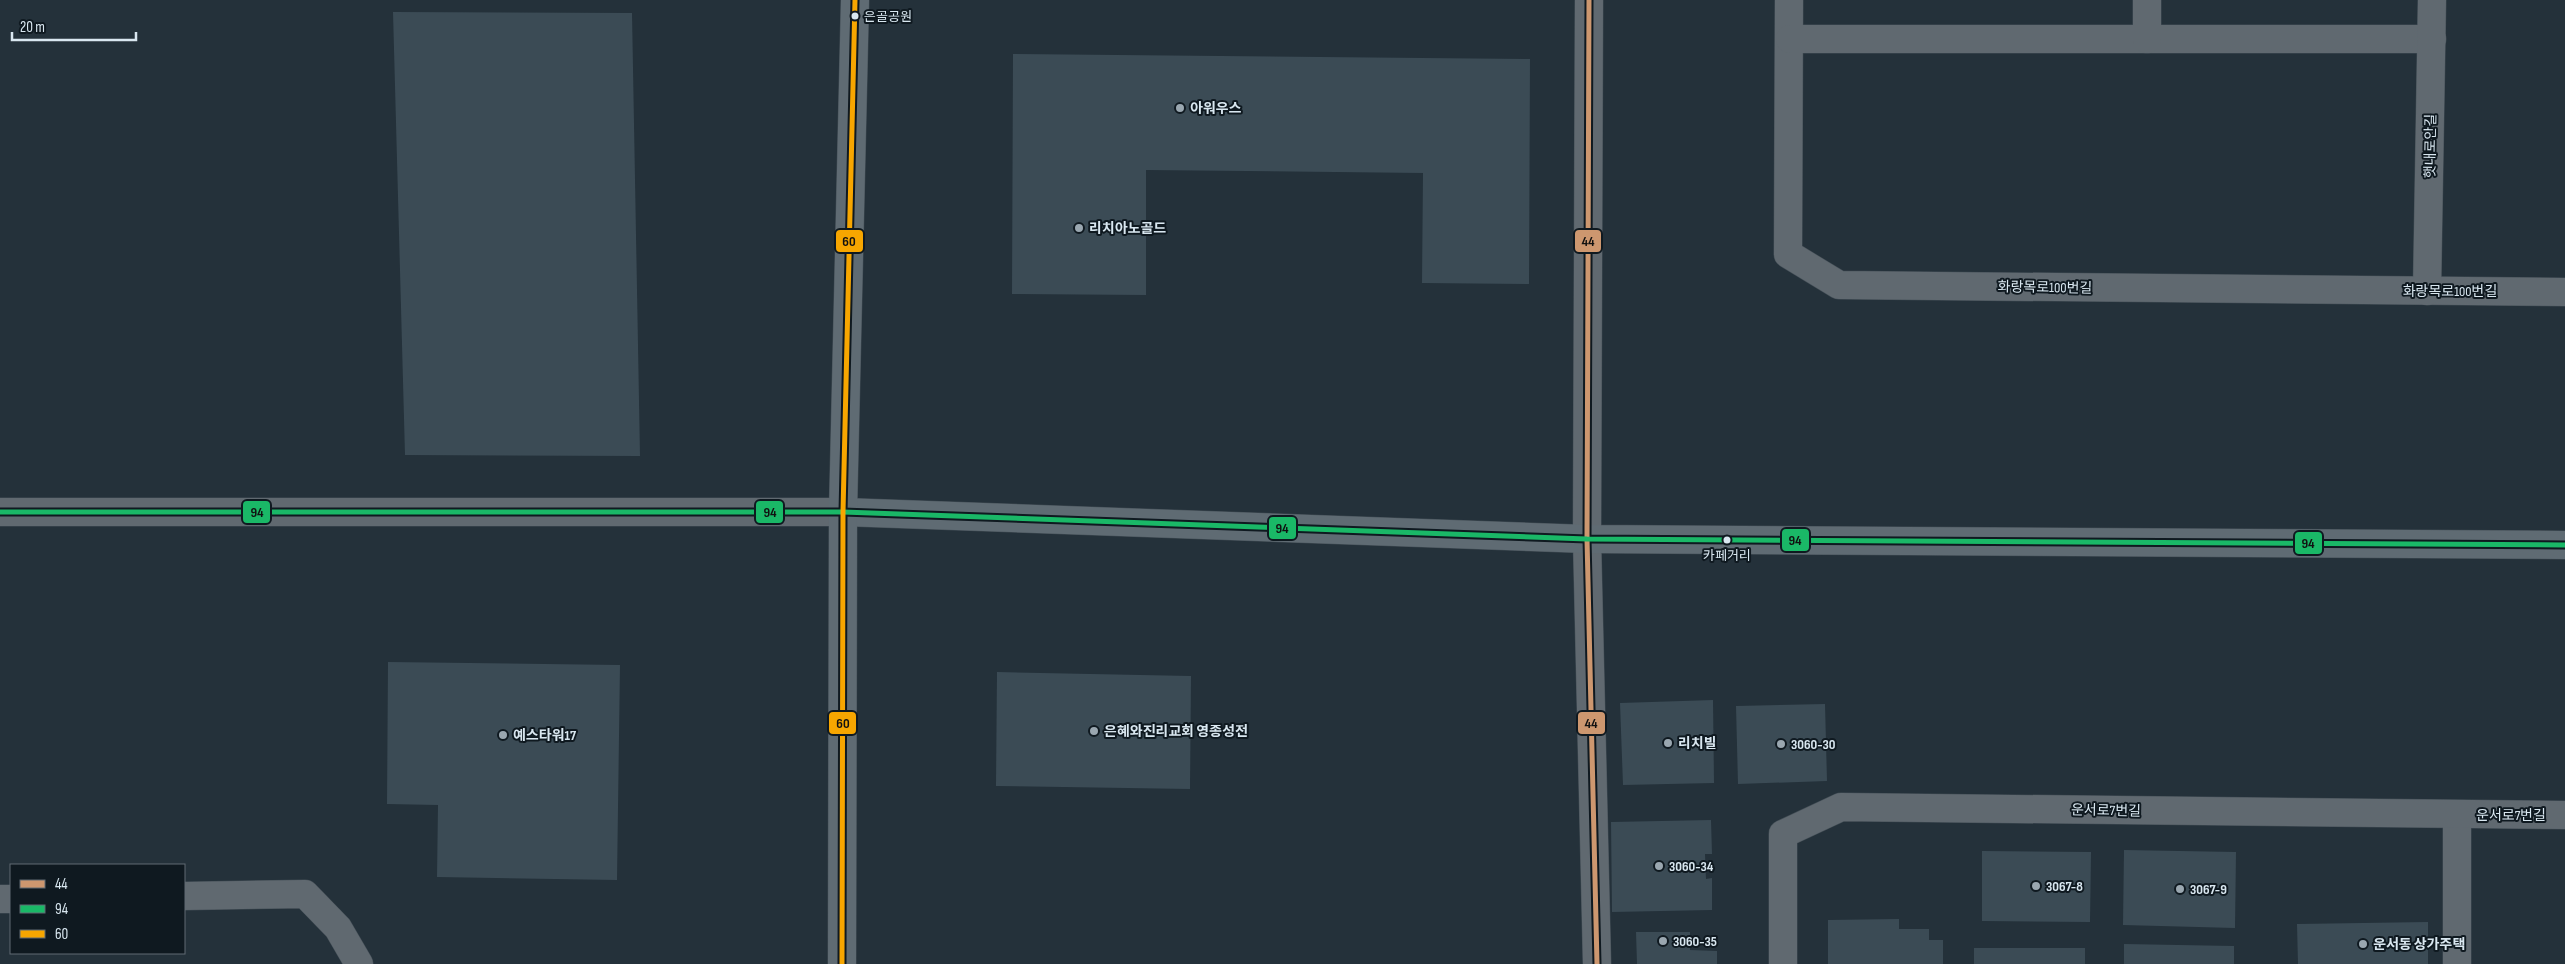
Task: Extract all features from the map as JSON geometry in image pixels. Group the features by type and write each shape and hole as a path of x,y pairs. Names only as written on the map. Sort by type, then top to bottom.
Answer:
{"main road":[{"path":"842,964 843,512 855,0"},
{"path":"843,512 1587,539 2565,544"}],"street":[{"path":"1589,0 1587,539 1597,964"},
{"name":"화랑목로100번길","path":"1789,0 1788,254 1839,285 2565,292"},
{"path":"2146,38 2147,0"},
{"name":"햇내로안길","path":"2427,291 2432,0"},
{"path":"1790,39 2432,39"},
{"path":"0,512 843,512"},
{"name":"운서로7번길","path":"1783,964 1783,834 1841,807 2565,815"},
{"path":"2457,815 2458,964"},
{"path":"185,896 305,894 338,928 359,964"}],"building":[{"path":"393,12 632,13 640,456 405,455"},
{"name":"리치아노골드","path":"1013,54 1530,59 1529,284 1422,283 1423,173 1146,170 1146,295 1012,294"},
{"name":"예스타워17","path":"388,662 620,665 617,880 437,877 438,805 387,804"},
{"name":"은혜와진리교회 영종성전","path":"997,672 1191,676 1190,789 996,786"},
{"name":"리치빌","path":"1713,700 1714,783 1623,785 1620,703"},
{"name":"3060-30","path":"1825,704 1827,781 1738,784 1736,706"},
{"name":"3060-34","path":"1711,820 1712,854 1705,854 1706,879 1712,878 1712,910 1612,912 1611,822"},
{"name":"3067-9","path":"2124,850 2236,852 2235,928 2123,925"},
{"name":"3067-8","path":"1982,851 2091,852 2090,922 1982,921"},
{"path":"1899,919 1899,929 1929,929 1929,940 1943,940 1943,964 1828,964 1828,920"},
{"name":"운서동 상가주택","path":"2428,922 2428,964 2298,964 2297,924"},
{"name":"3060-35","path":"1636,932 1690,932 1690,950 1717,951 1717,964 1637,964"},
{"path":"2124,944 2234,946 2234,964 2124,964"},
{"path":"1974,948 2085,948 2085,964 1974,964"}],"transit line":[{"name":"60","path":"842,964 843,512 855,0"},
{"name":"44","path":"1589,0 1587,539 1597,964"},
{"name":"94","path":"0,512 843,512 1587,539 2565,545"}],"place":[{"name":"은골공원","path":"855,16"},
{"name":"아워우스","path":"1180,108"},
{"name":"리치아노골드","path":"1079,228"},
{"name":"카페거리","path":"1727,540"},
{"name":"은혜와진리교회 영종성전","path":"1094,731"},
{"name":"예스타워17","path":"503,735"},
{"name":"리치빌","path":"1668,743"},
{"name":"3060-30","path":"1781,744"},
{"name":"3060-34","path":"1659,866"},
{"name":"3067-8","path":"2036,886"},
{"name":"3067-9","path":"2180,889"},
{"name":"3060-35","path":"1663,941"},
{"name":"운서동 상가주택","path":"2363,944"}]}
